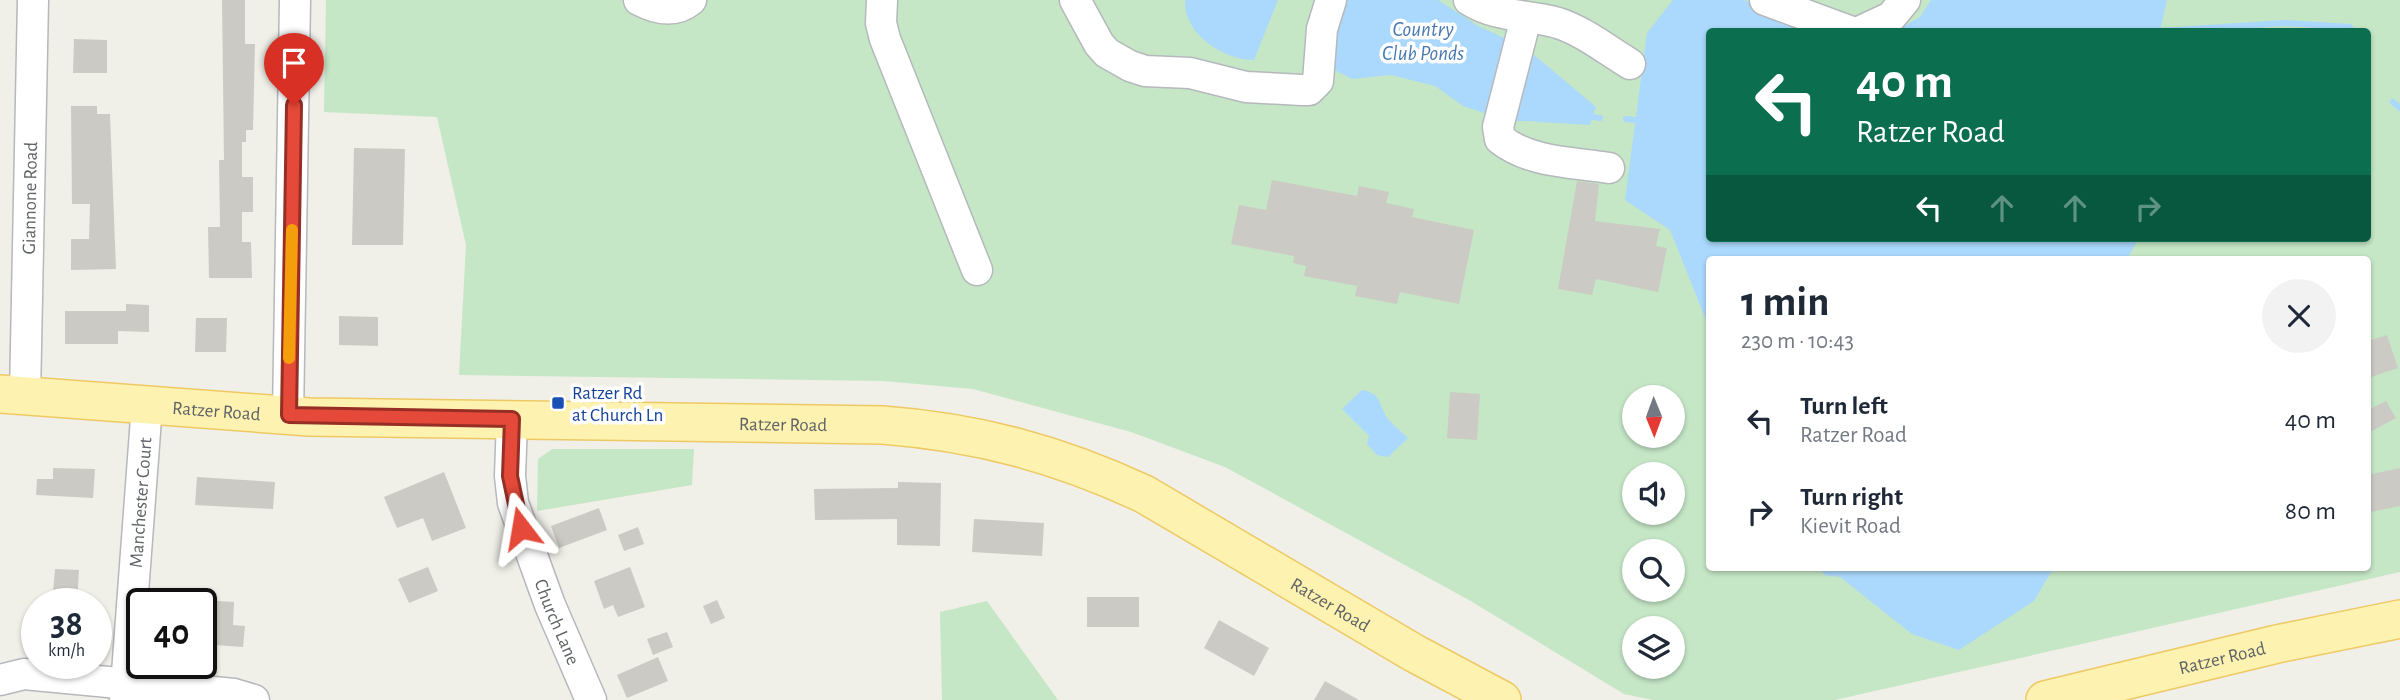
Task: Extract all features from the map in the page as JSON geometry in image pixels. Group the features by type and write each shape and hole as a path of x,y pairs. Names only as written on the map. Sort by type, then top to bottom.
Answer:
{"main road":[{"name":"Ratzer Road","path":"12,395 289,415 882,425 965,433 998,440 1104,475 1144,494 1414,653 1502,700"},
{"name":"Ratzer Road","path":"2045,700 2250,650 2400,619"}],"street":[{"name":"Giannone Road","path":"12,395 33,0"},
{"path":"289,415 295,0"},
{"path":"639,0 659,8 685,5 691,0"},
{"path":"882,0 881,23 885,39 977,270"},
{"path":"1075,0 1099,44 1130,66 1145,71 1190,73 1246,87 1309,90 1318,81 1322,29 1331,0"},
{"path":"1469,0 1523,32 1572,28 1630,64"},
{"path":"1765,0 1841,28"},
{"path":"1868,28 1891,17 1905,0"},
{"path":"1523,32 1497,134 1514,148 1558,163 1609,168"},
{"name":"Manchester Court","path":"126,692 147,405"},
{"name":"Church Lane","path":"512,419 510,476 513,503 551,606 591,700"},
{"path":"0,680 24,674 126,692 234,694 254,700"}],"green space":[{"path":"326,0 2400,0 2400,572 1835,700 1653,700 1624,694 1469,600 1225,467 1131,432 973,389 883,381 459,375 466,245 437,117 324,112"},
{"path":"552,449 694,449 692,485 537,511 538,459"},
{"path":"987,601 1058,700 942,700 940,612"}],"water":[{"path":"1185,0 1278,0 1254,60 1230,55 1208,43 1191,24"},
{"name":"Country Club Ponds","path":"1336,0 1438,0 1478,26 1526,48 1596,107 1590,125 1505,120 1463,106 1435,86 1391,75 1352,79 1331,68"},
{"path":"1673,0 1744,0 1812,28 1706,28 1706,242 2137,242 2129,256 1706,256 1706,320 1670,230 1625,200 1647,33"},
{"path":"1931,0 2167,0 2161,28 1900,28 1920,17"},
{"path":"1362,390 1377,397 1388,419 1408,438 1388,457 1377,455 1367,444 1369,436 1342,409"},
{"path":"1822,571 2052,571 2034,601 1959,650 1912,634 1840,577 1824,575"}],"building":[{"path":"222,0 245,0 245,44 255,44 253,130 246,130 246,142 242,142 242,177 253,177 253,212 242,212 242,242 251,242 252,278 209,278 208,227 220,227 219,160 224,160"},
{"path":"74,39 107,40 107,73 73,73"},
{"path":"71,106 97,106 97,114 110,114 116,269 71,270 71,239 89,239 90,204 72,204"},
{"path":"354,148 405,149 403,245 352,245"},
{"path":"1272,180 1357,196 1359,186 1389,192 1386,203 1414,209 1412,217 1474,230 1459,304 1400,292 1397,304 1355,296 1357,286 1304,276 1306,266 1293,263 1294,256 1231,244 1239,205 1266,210"},
{"path":"1577,181 1599,184 1595,221 1660,229 1656,246 1667,248 1658,292 1596,279 1592,295 1558,289"},
{"path":"126,304 149,305 149,332 118,331 118,344 65,344 65,311 126,311"},
{"path":"339,316 378,317 378,346 339,345"},
{"path":"196,318 227,318 226,352 195,352"},
{"path":"2387,335 2398,368 2371,377 2371,340"},
{"path":"1450,392 1480,394 1477,440 1447,438"},
{"path":"2386,401 2396,418 2371,431 2371,408"},
{"path":"53,468 95,469 93,498 36,495 37,479 53,479"},
{"path":"2400,468 2400,506 2371,512 2371,474"},
{"path":"444,472 466,528 432,541 423,518 397,528 384,497"},
{"path":"197,477 275,482 273,509 195,505"},
{"path":"898,482 941,483 940,546 897,545 897,519 815,520 814,489 898,488"},
{"path":"599,508 607,530 559,548 551,526"},
{"path":"974,519 1044,523 1042,556 972,552"},
{"path":"638,527 644,544 624,551 618,535"},
{"path":"428,567 438,591 409,603 398,579"},
{"path":"630,567 645,607 618,617 613,605 604,609 594,581"},
{"path":"55,569 79,570 78,588 53,588"},
{"path":"1087,597 1139,597 1139,627 1087,627"},
{"path":"717,600 725,618 711,624 703,606"},
{"path":"217,601 234,602 233,625 245,626 243,647 217,645"},
{"path":"1219,620 1269,648 1254,676 1204,648"},
{"path":"667,632 673,647 653,655 647,639"},
{"path":"658,657 668,681 627,698 617,675"},
{"path":"1325,681 1359,700 1314,700"}],"waterway":[{"path":"2206,28 2285,23 2350,28"},
{"path":"2393,102 2400,108"},
{"path":"1593,117 1600,118"},
{"path":"1626,119 1635,120"}],"slow traffic":[{"path":"289,358 292,230"}],"place":[{"name":"Ratzer Rd at Church Ln","path":"558,403"}],"route":[{"path":"294,105 289,415 512,419 510,476 513,503 521,528"}]}
